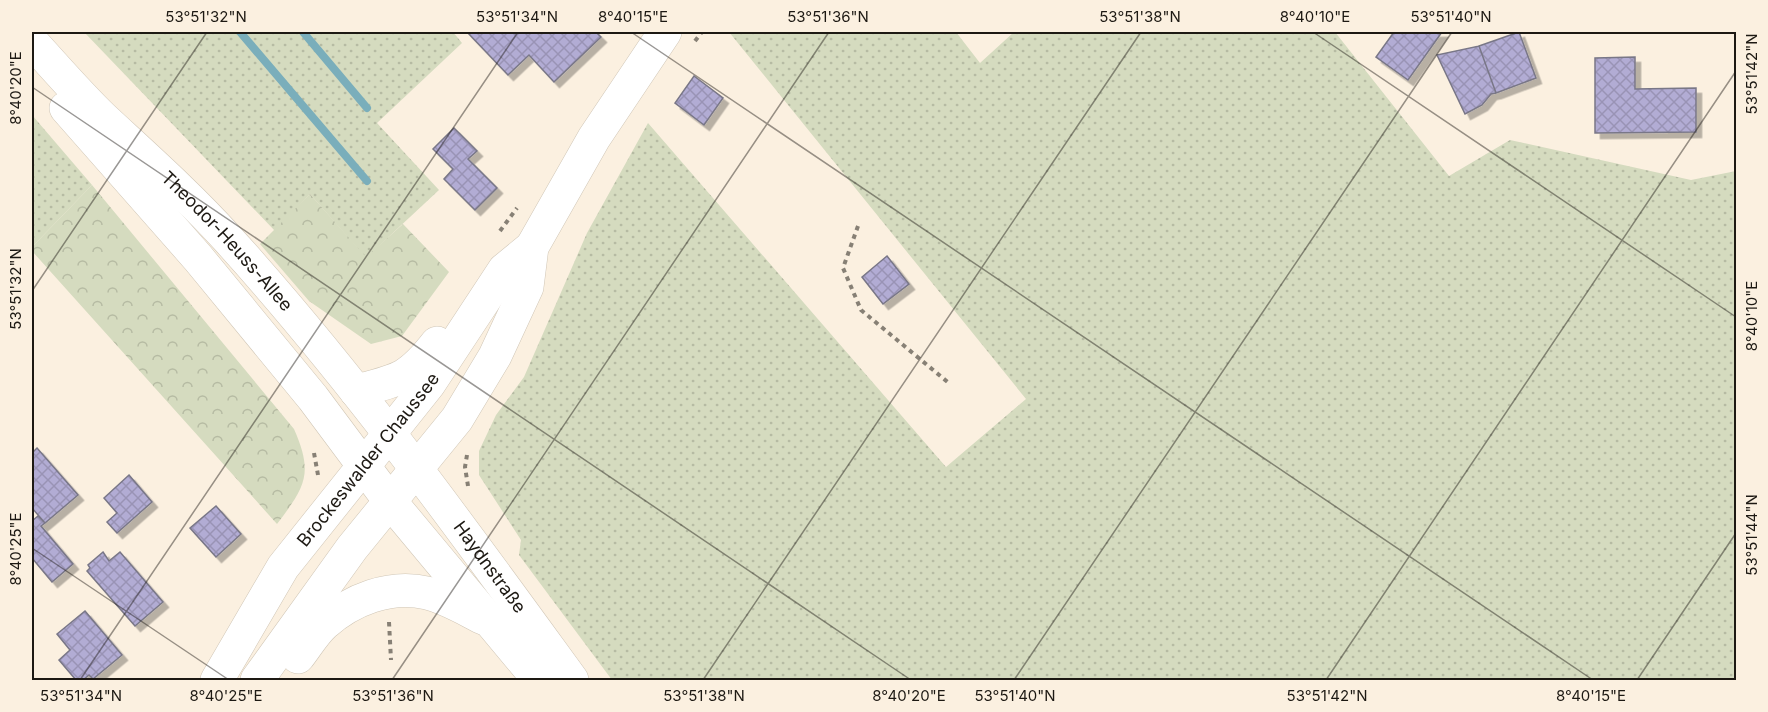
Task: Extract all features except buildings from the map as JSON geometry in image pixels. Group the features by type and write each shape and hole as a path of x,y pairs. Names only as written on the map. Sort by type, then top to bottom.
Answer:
{"street":[{"name":"Brockeswalder Chaussee","path":"257,681 333,573 377,483 405,451 429,384 504,270 532,247 594,138 678,39"},
{"name":"Theodor-Heuss-Allee","path":"32,42 102,116 146,155 226,237 405,451"},
{"name":"Theodor-Heuss-Allee","path":"32,69 198,258 313,398 377,483"},
{"name":"Brockeswalder Chaussee","path":"217,681 283,567 377,483 405,451 457,419 495,356 527,287 532,247"},
{"path":"356,391 399,380 417,368 485,280 504,270"},
{"name":"Haydnstraße","path":"405,451 572,681"},
{"name":"Haydnstraße","path":"377,483 539,681"},
{"path":"279,681 322,626 365,597 387,592 427,593 490,621"}],"path":[{"path":"678,39 702,32"},
{"path":"858,226 843,268 861,310 950,384"},
{"path":"469,446 465,467 469,488"},
{"path":"313,447 319,482"},
{"path":"388,612 391,660"}],"green space":[{"path":"84,32 453,32 462,43 377,123 439,190 366,258 310,194 275,231"},
{"path":"729,32 956,32 980,63 1014,32 1335,32 1449,176 1510,140 1691,180 1736,171 1736,680 612,680 519,555 521,540 479,475 479,451 496,415 524,377 587,233 648,123 946,467 1026,399"},
{"path":"32,115 92,185 32,247"},
{"path":"92,185 294,429 304,458 304,480 294,500 277,524 32,251 32,247"},
{"path":"310,194 366,257 403,224 449,272 402,336 371,344 309,301 260,244"}],"waterway":[{"path":"240,32 367,181"},
{"path":"303,32 367,108"}]}
